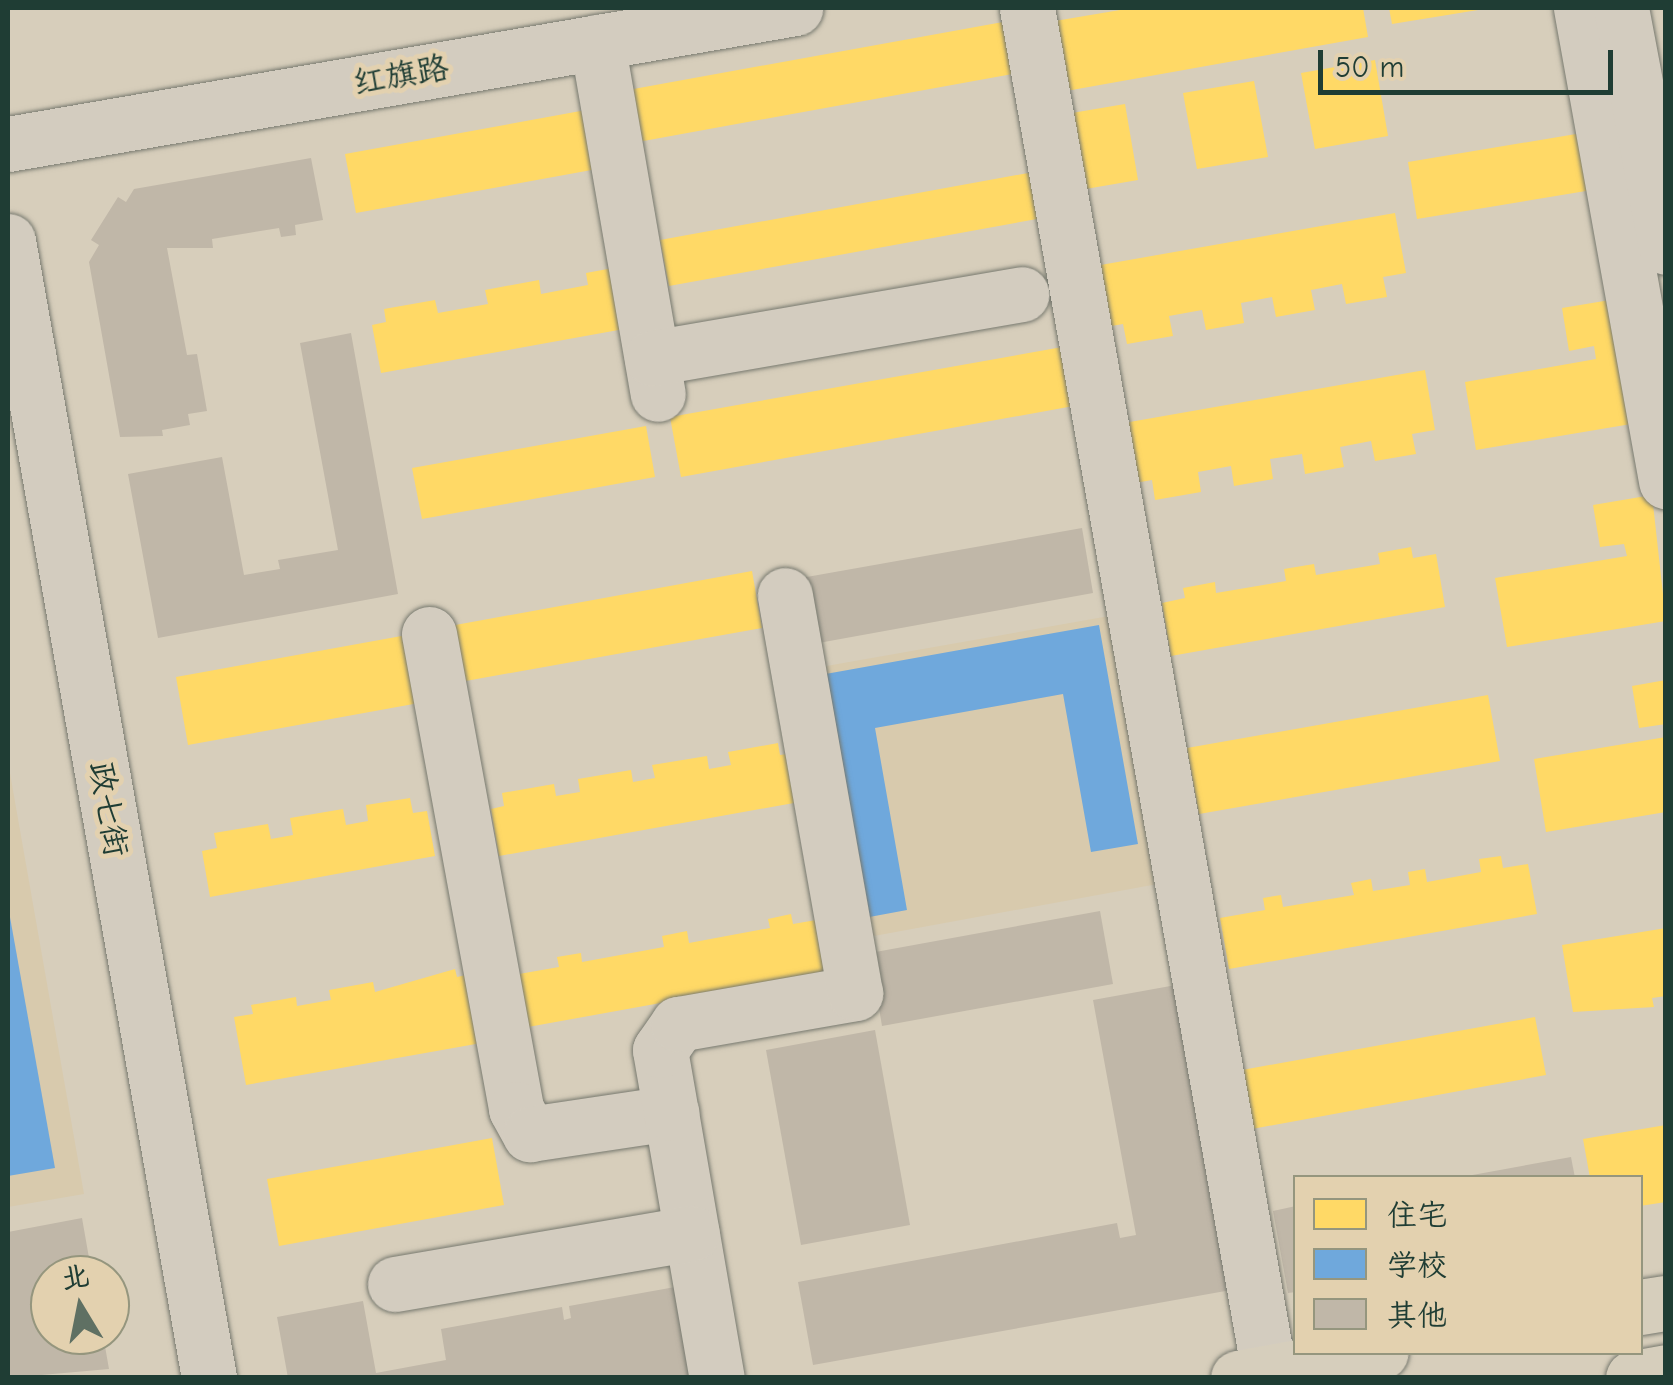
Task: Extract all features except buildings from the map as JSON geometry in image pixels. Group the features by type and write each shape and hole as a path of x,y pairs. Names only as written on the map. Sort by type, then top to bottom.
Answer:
{"main road":[{"path":"1253,1375 1364,1355"}],"street":[{"name":"红旗路","path":"8,144 795,8"},
{"path":"1027,8 1253,1375"},
{"path":"1581,8 1666,480"},
{"path":"1621,8 1666,247"},
{"path":"597,42 655,376 1021,294"},
{"name":"政七街","path":"8,240 209,1378"},
{"path":"718,1378 660,1050 678,1024 855,993 786,594"},
{"path":"428,634 524,1128 530,1134 671,1113"},
{"path":"395,1284 692,1233"}],"shaded area":[{"path":"1115,615 1163,883 863,938 815,668"},
{"path":"8,762 84,1194 8,1207"}]}
